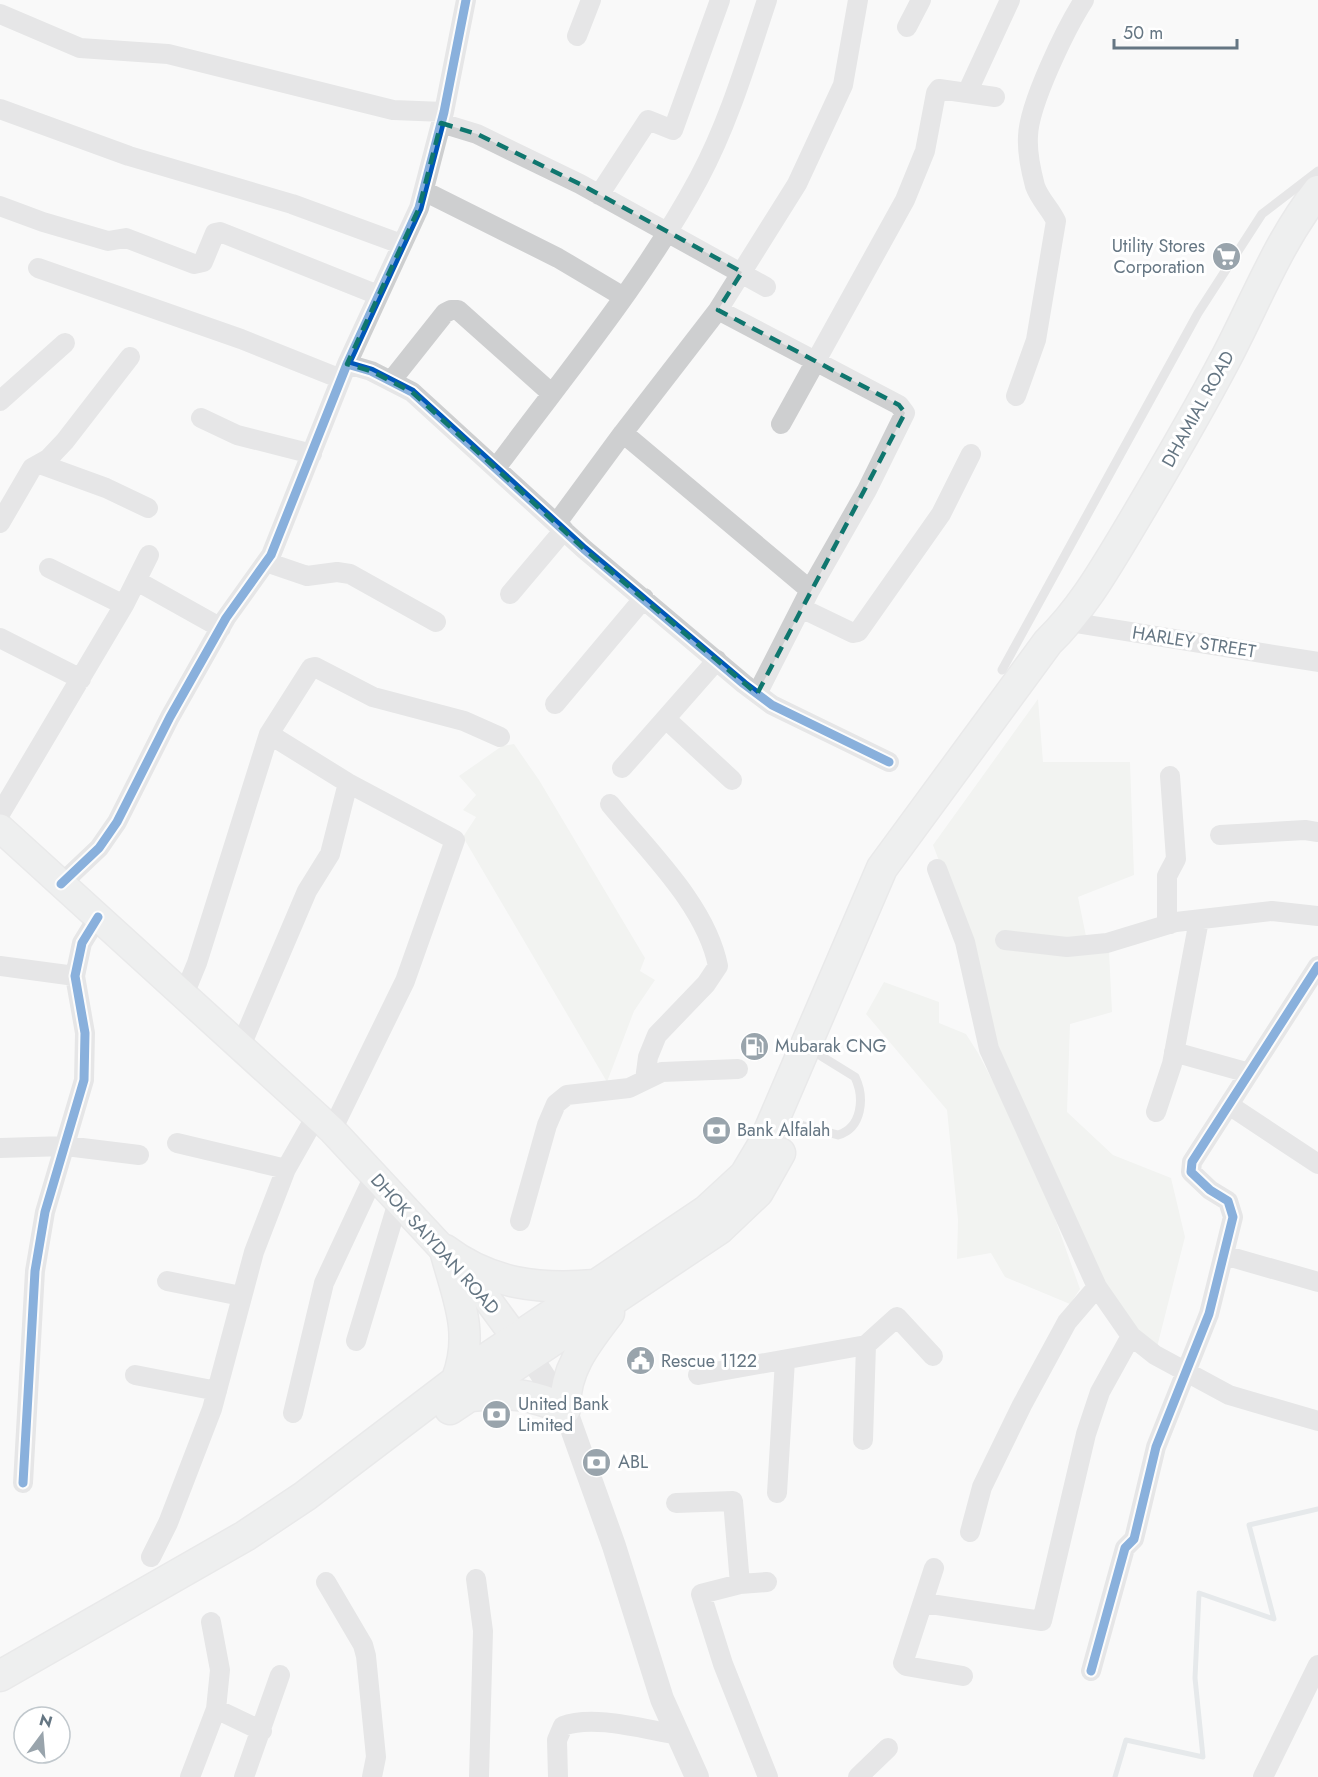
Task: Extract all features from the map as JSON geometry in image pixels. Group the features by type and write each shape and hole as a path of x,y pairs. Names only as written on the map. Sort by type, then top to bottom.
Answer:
{"main road":[{"name":"DHAMIAL ROAD","path":"811,1065 882,868 1048,642 1069,622 1094,587 1184,436 1227,356 1267,273 1317,188"},
{"name":"DHOK SAIYDAN ROAD","path":"0,828 324,1123 479,1288 523,1347"},
{"path":"0,1676 245,1536 610,1289 719,1229 743,1209 771,1172 793,1123 811,1065"},
{"path":"0,1690 192,1583 289,1525 462,1388 509,1392 534,1397 565,1409 567,1383 575,1361 610,1289 737,1183 763,1145 811,1065"},
{"path":"445,1250 473,1269 510,1282 540,1288 610,1289"},
{"path":"445,1250 466,1329 462,1388"}],"street":[{"path":"61,884 99,848 117,822 170,717 220,628 266,562 344,372 419,208 443,117 465,0"},
{"path":"599,195 648,120 673,130 720,0"},
{"path":"496,468 622,296 700,178 726,117 768,0"},
{"path":"510,594 560,527 623,433 718,310 797,184 843,85 858,0"},
{"path":"907,27 921,0"},
{"path":"967,93 1010,0"},
{"path":"1016,396 1036,340 1056,221 1051,210 1041,200 1035,185 1027,133 1036,103 1068,26 1084,0"},
{"path":"577,36 588,1"},
{"path":"0,14 80,48 168,54 393,110 443,117 599,195 766,287"},
{"path":"781,424 905,200 925,151 936,93 939,89 995,97"},
{"path":"0,109 129,156 292,204 402,244"},
{"path":"424,191 558,258 622,296"},
{"path":"0,206 43,222 108,241 126,238 194,264 203,262 212,238 215,233 220,232 378,295"},
{"path":"38,268 241,339 344,372 371,371 412,392 560,527 757,694 772,705 890,762"},
{"path":"391,381 444,313 451,309 458,310 552,393"},
{"path":"718,310 899,405 905,413 867,490 810,590 757,694"},
{"path":"0,400 64,344"},
{"path":"0,523 32,468 40,464 65,441 130,357"},
{"path":"201,418 237,435 312,454"},
{"path":"623,433 810,590"},
{"path":"801,608 853,633 858,632 941,514 971,454"},
{"path":"40,464 106,488 148,508"},
{"path":"0,814 124,605 149,555"},
{"path":"266,562 308,576 337,572 350,574 436,622"},
{"path":"49,568 124,605"},
{"path":"136,581 220,628"},
{"path":"555,704 644,598"},
{"name":"HARLEY STREET","path":"1069,622 1318,662"},
{"path":"0,638 81,679"},
{"path":"622,768 717,660"},
{"path":"183,997 197,963 269,734 311,668 315,667 373,697 464,721 500,737"},
{"path":"666,718 732,780"},
{"path":"151,1557 168,1523 212,1409 254,1252 286,1169 324,1123 405,981 455,840 348,783 269,734"},
{"path":"1170,776 1176,860 1167,876 1167,917 1170,924"},
{"path":"240,1048 307,891 330,854 348,783"},
{"path":"610,804 691,904 714,944 718,966 706,984 657,1035 648,1057 645,1080"},
{"path":"1220,835 1305,830 1318,832"},
{"path":"937,869 965,942 989,1049 1097,1287 1131,1336 1155,1355 1229,1395 1318,1421"},
{"path":"1005,940 1067,947 1107,943 1170,924 1199,920 1272,911 1318,916"},
{"path":"23,1483 35,1271 45,1212 84,1080 85,1033 75,976 82,943 98,917"},
{"path":"1156,1112 1174,1053 1199,920"},
{"path":"0,966 75,976"},
{"path":"1091,1671 1125,1548 1134,1539 1156,1447 1184,1371 1199,1345 1233,1217 1228,1201 1210,1190 1191,1172 1192,1162 1318,966"},
{"path":"1174,1053 1249,1073"},
{"path":"520,1221 547,1125 556,1104 567,1095 629,1088 662,1072 738,1069"},
{"path":"1229,1105 1318,1164"},
{"path":"177,1143 286,1169"},
{"path":"0,1148 66,1146 140,1155"},
{"path":"294,1413 324,1283 374,1176"},
{"path":"356,1341 398,1202"},
{"path":"1224,1255 1318,1282"},
{"path":"167,1281 241,1296"},
{"path":"970,1532 982,1487 1022,1405 1067,1322 1097,1287"},
{"path":"698,1374 866,1345 897,1317 933,1356"},
{"path":"924,1603 1042,1621 1086,1434 1100,1392 1131,1336"},
{"path":"863,1440 866,1345"},
{"name":"DHOK SAIYDAN ROAD","path":"523,1347 565,1409 614,1546 662,1699 698,1777"},
{"path":"777,1493 785,1360"},
{"path":"135,1375 216,1391"},
{"path":"676,1503 733,1502 740,1584"},
{"path":"934,1568 903,1663 906,1666 963,1676"},
{"path":"476,1579 483,1631 479,1777"},
{"path":"326,1582 363,1645 366,1656 376,1757 372,1777"},
{"path":"767,1582 740,1584 700,1594 723,1665 768,1777"},
{"path":"190,1777 216,1708 220,1670 211,1622"},
{"path":"1263,1777 1318,1665"},
{"path":"244,1777 280,1675"},
{"path":"216,1708 262,1731"},
{"path":"558,1777 557,1740 563,1726 575,1722 679,1735"},
{"path":"858,1777 888,1748"}],"lane":[{"path":"1002,670 1198,313 1262,214 1317,188"},
{"path":"793,1123 838,1135 853,1127 860,1107 859,1085 849,1071 811,1065"}],"highlighted area":[{"path":"441,123 477,134 580,184 742,272 718,310 899,405 905,413 757,694 584,549 412,392 371,371 347,364 419,208"}],"shaded area":[{"path":"1038,699 1043,762 1130,762 1134,875 1078,897 1087,941 1109,951 1112,1012 1070,1024 1067,1112 1113,1155 1171,1178 1185,1237 1155,1355 1107,1297 998,1055 960,916 933,845"},
{"path":"514,744 539,780 645,958 640,971 655,980 634,1011 607,1082 463,837 476,817 463,810 476,795 459,776 502,746"},
{"path":"884,982 939,1002 939,1023 966,1034 978,1053 1035,1162 1080,1289 1070,1304 1005,1277 991,1253 957,1259 958,1220 947,1110 866,1014"}],"waterway":[{"path":"1115,1777 1126,1740 1203,1757 1195,1678 1199,1593 1274,1619 1249,1525 1318,1509"}],"cycle path":[{"path":"61,884 99,848 117,822 170,717 226,618 271,555 347,364 419,208 444,112 466,0"},
{"path":"347,364 371,371 412,392 584,549 772,705 889,762"},
{"path":"23,1483 35,1271 45,1212 84,1080 85,1033 75,976 82,943 98,917"},
{"path":"1091,1671 1125,1548 1134,1539 1156,1447 1209,1314 1233,1217 1228,1201 1210,1190 1191,1172 1192,1162 1318,966"}],"place":[{"name":"Utility Stores Corporation","path":"1226,256"},
{"name":"Mubarak CNG","path":"754,1046"},
{"name":"Bank Alfalah","path":"716,1130"},
{"name":"Rescue 1122","path":"640,1361"},
{"name":"United Bank Limited","path":"497,1414"},
{"name":"ABL","path":"597,1462"}]}
